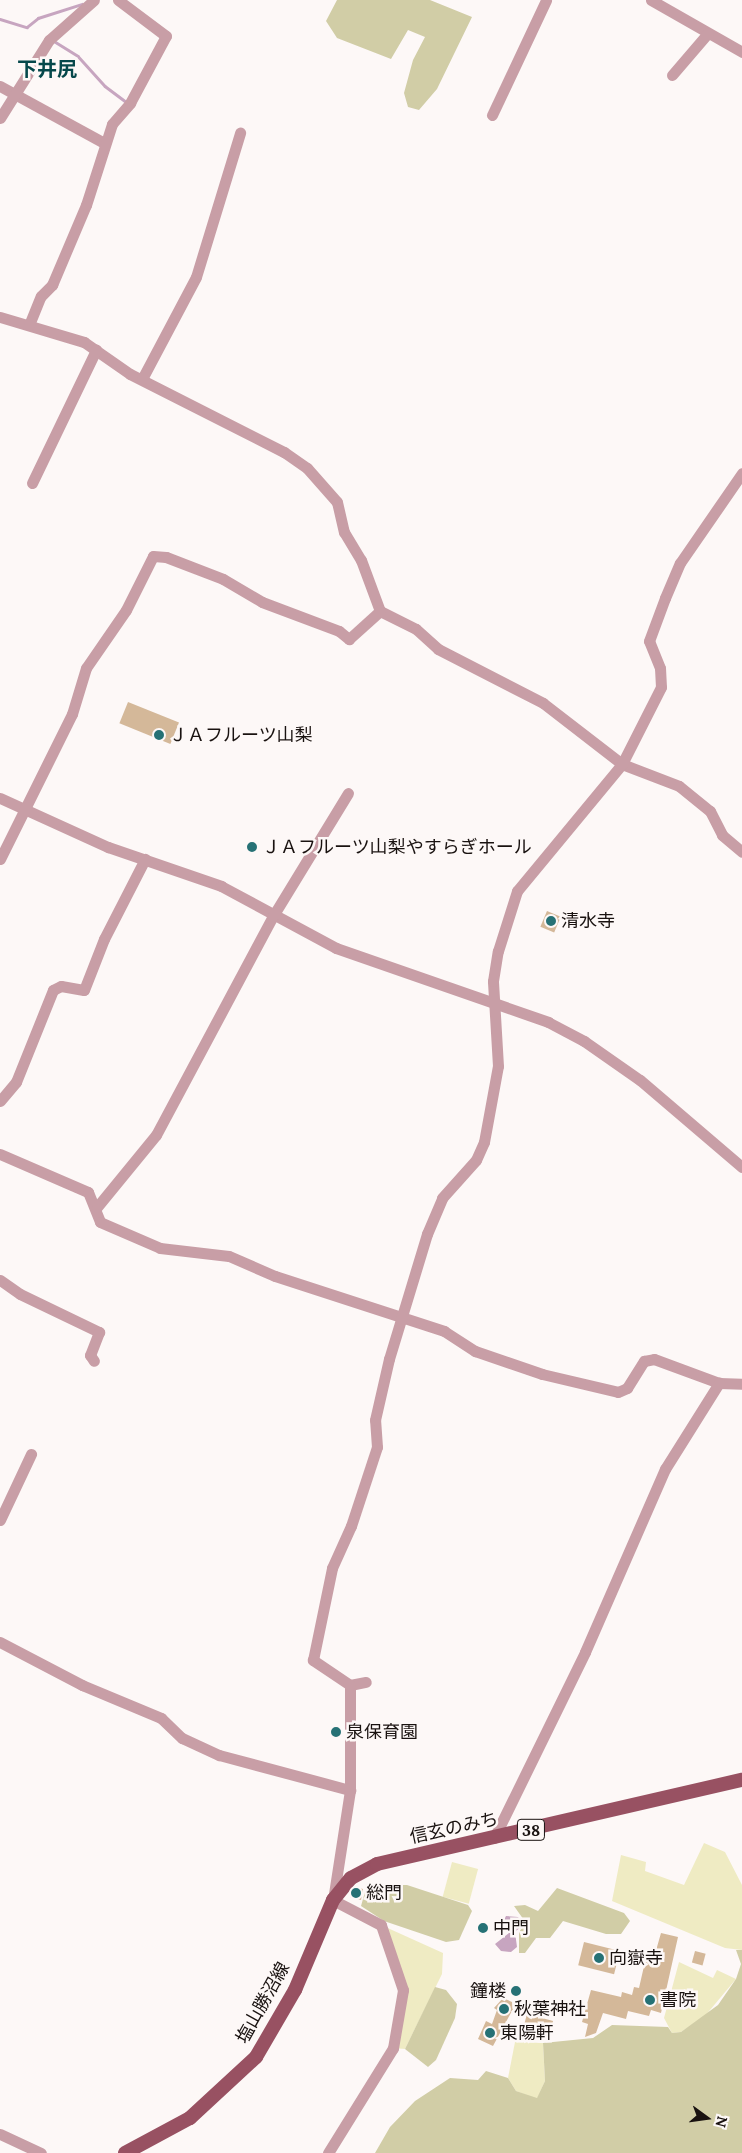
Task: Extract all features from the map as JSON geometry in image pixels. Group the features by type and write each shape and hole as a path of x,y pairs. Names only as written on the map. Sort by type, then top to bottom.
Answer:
{"main road":[{"name":"信玄のみち","path":"333,1900 351,1878 377,1864 742,1780"},
{"name":"塩山勝沼線","path":"125,2153 144,2148 190,2118 256,2057 295,1990 333,1900"}],"street":[{"path":"0,118 49,40 94,0"},
{"path":"29,325 41,296 52,285 86,205 104,143 166,36 118,0"},
{"path":"492,115 546,0"},
{"path":"651,0 742,52"},
{"path":"672,75 708,33"},
{"path":"0,86 14,95 47,109 104,143"},
{"path":"142,380 196,277 240,133"},
{"path":"0,316 84,342 142,380 284,452 307,468 337,502 344,532 361,560 380,611 416,629 438,649 543,703 622,764 679,786 710,811 722,834 742,852"},
{"path":"32,483 96,350"},
{"path":"366,1682 350,1685 313,1660 332,1568 351,1526 378,1447 375,1420 401,1319 436,1210 476,1160 484,1142 498,1066 493,1003 498,951 517,891 622,764 661,686 660,668 649,641 665,598 680,563 742,473"},
{"path":"0,859 72,714 86,668 126,610 154,556 166,557 223,579 262,602 339,631 349,639 380,611"},
{"path":"97,1207 156,1135 273,916 348,794"},
{"path":"0,798 145,859 221,886 273,916 379,966 548,1022 584,1041 640,1080 742,1168"},
{"path":"0,1101 16,1082 53,990 61,986 84,990 104,939 145,859"},
{"path":"0,1154 88,1192 97,1207 100,1222 160,1248 230,1256 401,1319 444,1331 475,1351 542,1374 618,1392 626,1388 644,1361 654,1359 719,1383 742,1384"},
{"path":"0,1280 99,1332 90,1354 94,1361"},
{"path":"494,1838 585,1652 665,1469 719,1383"},
{"path":"0,1520 30,1454"},
{"path":"0,1642 82,1685 160,1718 182,1738 220,1755 350,1790"},
{"path":"328,2153 393,2048 403,1990 381,1925 333,1900 350,1790 350,1685"},
{"path":"0,2134 41,2153"}],"shaded area":[{"path":"337,0 430,0 472,17 437,89 419,110 408,107 404,93 413,60 425,37 408,30 391,59 337,38 326,21"},
{"path":"704,1843 725,1852 742,1885 742,1950 725,1948 612,1901 621,1855 646,1862 645,1871 684,1885"},
{"path":"452,1862 478,1869 469,1904 443,1897"},
{"path":"367,1885 407,1885 468,1905 472,1911 459,1940 446,1942 384,1921 361,1906"},
{"path":"557,1888 624,1913 630,1921 621,1934 606,1934 563,1921 550,1938 536,1938 525,1953 519,1953 519,1932 526,1923 514,1906 525,1905 538,1911"},
{"path":"506,1916 518,1917 523,1925 515,1932 517,1947 511,1952 501,1951 495,1944 509,1933 502,1924"},
{"path":"381,1925 443,1953 442,1974 405,2049 393,2048 403,1990"},
{"path":"736,1950 742,1950 742,2153 375,2153 390,2127 415,2101 450,2078 478,2080 486,2071 508,2078 516,2091 537,2098 545,2081 543,2043 593,2038 612,2025 668,2027 672,2033 681,2032 718,2005 736,1979 741,1964"},
{"path":"679,1962 713,1978 717,1970 736,1979 705,2016 681,2032 672,2033 664,2018"},
{"path":"435,1987 446,1990 457,2004 455,2018 436,2060 428,2067 405,2049"},
{"path":"515,2042 543,2043 545,2081 537,2099 516,2091 508,2078"}],"building":[{"name":"ＪＡフルーツ山梨","path":"128,702 179,723 170,744 119,723"},
{"name":"清水寺","path":"547,911 561,917 554,933 540,927"},
{"name":"総門","path":"355,1887 363,1889 361,1900 350,1897"},
{"path":"661,1933 678,1937 661,2013 651,2010 649,2016 628,2011 626,2019 603,2013 596,2033 585,2037 588,2024 582,2022 591,1990 621,1997 622,1992 632,1995 634,1987 639,1988 647,1953 655,1954"},
{"name":"向嶽寺","path":"584,1942 620,1951 614,1974 578,1965"},
{"path":"695,1951 706,1954 703,1965 692,1963"},
{"path":"503,1998 512,2002 513,2009 493,2046 478,2039 486,2021 492,2024 497,2010 494,2008"},
{"path":"527,2014 553,2021 550,2034 524,2027"}],"waterway":[{"path":"0,19 27,27 38,18 82,4"},
{"path":"54,41 78,56 105,86 125,101"}],"place":[{"name":"ＪＡフルーツ山梨","path":"159,735"},
{"name":"ＪＡフルーツ山梨やすらぎホール","path":"252,847"},
{"name":"清水寺","path":"551,921"},
{"name":"泉保育園","path":"336,1732"},
{"name":"総門","path":"356,1893"},
{"name":"中門","path":"483,1928"},
{"name":"向嶽寺","path":"599,1958"},
{"name":"鐘楼","path":"516,1991"},
{"name":"書院","path":"650,2000"},
{"name":"秋葉神社","path":"504,2009"},
{"name":"東陽軒","path":"490,2033"}],"district":[{"name":"下井尻","path":"47,68"}]}
